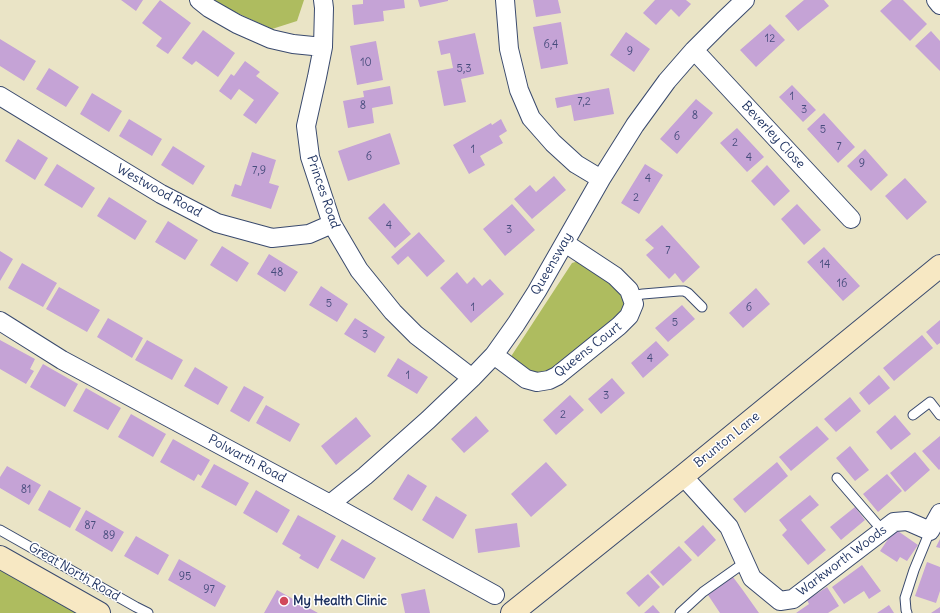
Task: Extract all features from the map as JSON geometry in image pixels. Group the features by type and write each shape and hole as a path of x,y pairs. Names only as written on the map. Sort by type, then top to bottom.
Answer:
{"street":[{"path":"199,0 209,8 237,24 271,39 293,44 322,47"},
{"name":"Princes Road","path":"323,0 322,47 306,126 310,157 332,224 359,270 393,312 416,336 472,378"},
{"path":"505,0 509,49 519,90 531,118 553,143 576,164 601,179"},
{"name":"Queensway","path":"330,504 365,476 428,420 494,355 533,298 601,179 635,125 667,81 694,50 745,0"},
{"path":"936,0 940,5"},
{"name":"Beverley Close","path":"694,50 851,219"},
{"name":"Westwood Road","path":"0,96 161,194 217,223 272,238 309,234 332,224"},
{"path":"565,243 615,276 629,290 631,296"},
{"name":"Brunton Lane","path":"516,612 940,266"},
{"name":"Queens Court","path":"494,355 526,379 537,382 549,380 557,376 619,326 629,316 634,304 631,296"},
{"name":"Polwarth Road","path":"0,321 62,360 330,504 495,595"},
{"name":"Warkworth Woods","path":"683,476 728,527 752,578 781,607 894,522 907,521 930,531"},
{"path":"930,531 940,513"},
{"name":"Great North Road","path":"0,557 99,613"}],"lane":[{"path":"631,296 684,291 702,307"},
{"path":"913,415 930,402 940,416"},
{"path":"837,478 882,530"},
{"name":"Great North Road","path":"0,530 148,613"},
{"path":"907,613 905,598 914,570 930,531"},
{"path":"680,613 703,592 744,563"}],"green space":[{"path":"209,0 304,0 297,21 272,29"},
{"path":"579,261 626,292 624,309 550,372 536,378 510,358 572,263"},
{"path":"0,568 78,613 0,613"}],"building":[{"path":"121,0 143,0 136,11"},
{"path":"160,0 191,23 168,54 156,46 162,38 142,23"},
{"path":"363,0 404,0 405,8 383,11 384,21 354,25 352,5 363,4"},
{"path":"418,0 448,0 448,1 420,7"},
{"path":"533,0 558,0 561,13 536,17"},
{"path":"655,0 686,0 691,4 679,17 671,9 656,25 643,13"},
{"path":"804,0 824,0 829,6 798,31 785,16"},
{"path":"892,0 903,0 927,24 910,41 880,11"},
{"path":"561,22 568,64 541,69 533,27"},
{"path":"770,24 785,40 756,67 740,50"},
{"path":"203,30 235,53 218,77 196,61 192,65 182,58"},
{"path":"931,31 940,41 940,71 915,46"},
{"path":"626,32 650,49 634,72 610,55"},
{"path":"475,33 484,74 461,79 466,102 444,106 437,71 453,68 450,53 441,55 438,41"},
{"path":"0,39 36,61 24,81 0,66"},
{"path":"376,41 383,80 357,85 350,46"},
{"path":"245,61 260,72 256,76 279,93 256,124 243,115 254,100 239,89 231,100 219,91 231,74 234,76"},
{"path":"49,68 79,87 66,107 36,89"},
{"path":"792,85 816,110 803,122 779,97"},
{"path":"390,86 393,104 372,108 374,123 348,128 343,101 364,97 363,91"},
{"path":"609,88 614,114 574,121 571,105 557,108 555,98"},
{"path":"92,93 122,111 109,132 80,114"},
{"path":"696,99 713,113 677,154 660,139"},
{"path":"824,113 855,147 838,163 807,129"},
{"path":"129,119 162,139 152,156 119,136"},
{"path":"501,119 507,131 499,136 503,143 480,156 485,165 469,174 453,145 491,123 492,125"},
{"path":"737,128 764,157 747,172 720,143"},
{"path":"390,133 400,164 348,181 338,151"},
{"path":"18,139 48,158 35,180 5,161"},
{"path":"173,146 205,166 193,185 161,165"},
{"path":"865,149 888,175 871,191 847,166"},
{"path":"252,152 276,160 269,183 279,186 271,209 231,196 235,184 241,186"},
{"path":"57,164 95,188 82,208 44,185"},
{"path":"645,164 663,175 639,214 621,203"},
{"path":"767,165 790,191 774,206 751,181"},
{"path":"554,176 566,190 532,219 514,199 530,185 536,192"},
{"path":"905,178 927,202 907,220 885,196"},
{"path":"109,197 147,221 135,240 97,216"},
{"path":"384,203 411,234 395,248 368,218"},
{"path":"512,204 535,230 505,256 483,229"},
{"path":"797,204 821,230 804,245 781,219"},
{"path":"168,221 198,240 185,260 155,242"},
{"path":"662,225 700,267 683,283 675,273 669,279 646,255 654,248 645,240"},
{"path":"419,232 445,261 427,277 408,256 398,265 391,257"},
{"path":"222,246 249,263 237,282 210,265"},
{"path":"824,247 860,286 843,301 807,262"},
{"path":"0,251 13,259 0,281"},
{"path":"269,254 298,272 285,292 257,274"},
{"path":"22,263 57,283 43,307 8,288"},
{"path":"457,272 467,284 474,277 482,286 490,279 504,294 471,323 440,288"},
{"path":"321,286 348,304 337,322 309,305"},
{"path":"59,287 100,310 87,332 46,309"},
{"path":"756,288 770,304 743,328 729,313"},
{"path":"682,305 695,319 668,342 655,328"},
{"path":"108,318 143,338 132,358 97,337"},
{"path":"355,318 385,337 375,353 344,334"},
{"path":"940,320 940,343 937,345 926,332"},
{"path":"922,335 933,348 894,381 883,368"},
{"path":"0,340 35,359 30,369 34,371 26,384 0,369"},
{"path":"147,340 183,360 172,380 135,360"},
{"path":"656,341 669,355 643,378 631,363"},
{"path":"398,358 428,377 417,394 387,376"},
{"path":"43,364 78,384 65,407 30,387"},
{"path":"195,367 228,387 218,405 184,386"},
{"path":"879,375 890,388 869,405 859,393"},
{"path":"612,378 625,393 601,414 588,399"},
{"path":"244,386 264,397 249,422 230,411"},
{"path":"86,388 121,408 108,430 73,411"},
{"path":"570,395 584,410 556,435 543,420"},
{"path":"850,397 861,411 836,432 824,419"},
{"path":"266,405 300,424 290,442 256,423"},
{"path":"131,414 166,434 153,457 118,437"},
{"path":"895,415 911,434 891,450 876,432"},
{"path":"476,416 489,431 464,453 451,439"},
{"path":"356,417 371,436 336,465 321,446"},
{"path":"817,426 829,439 791,471 779,457"},
{"path":"940,436 940,469 939,470 922,451"},
{"path":"173,439 210,460 201,476 198,474 194,481 160,462"},
{"path":"850,446 869,470 855,481 836,458"},
{"path":"915,452 930,470 905,492 890,473"},
{"path":"546,462 567,485 531,517 511,494"},
{"path":"777,462 788,476 745,513 733,499"},
{"path":"214,464 249,483 236,506 201,487"},
{"path":"7,466 41,485 29,505 0,488 0,477"},
{"path":"408,474 427,486 412,511 393,499"},
{"path":"887,474 902,491 878,512 863,494"},
{"path":"49,490 81,508 70,528 38,510"},
{"path":"256,490 290,510 277,533 243,513"},
{"path":"810,495 819,505 801,520 826,550 808,565 782,535 787,530 779,520"},
{"path":"436,496 467,515 453,539 422,520"},
{"path":"855,507 865,520 841,540 830,527"},
{"path":"86,510 124,532 112,552 75,530"},
{"path":"298,515 336,536 318,569 299,558 301,555 282,544"},
{"path":"517,523 520,547 478,553 475,529"},
{"path":"703,525 716,540 698,557 684,542"},
{"path":"895,529 918,545 907,561 900,557 897,562 880,551"},
{"path":"136,536 169,555 158,575 124,556"},
{"path":"342,539 376,558 364,579 330,560"},
{"path":"940,539 940,548 936,547"},
{"path":"679,546 692,560 663,586 650,572"},
{"path":"179,559 226,586 215,607 168,580"},
{"path":"927,562 940,567 940,591 936,603 915,596"},
{"path":"862,565 881,591 869,599 864,591 844,604 832,587"},
{"path":"648,574 660,587 639,607 626,593"},
{"path":"733,577 759,613 720,613 708,595"},
{"path":"827,587 839,606 828,613 796,613 809,604 807,600"},
{"path":"425,589 430,613 405,613 401,594"},
{"name":"My Health Clinic","path":"277,590 318,613 264,613"},
{"path":"653,605 660,613 644,613"},
{"path":"889,605 894,613 877,613"},
{"path":"940,607 940,613 931,613"}],"place":[{"name":"My Health Clinic","path":"284,601"}]}
